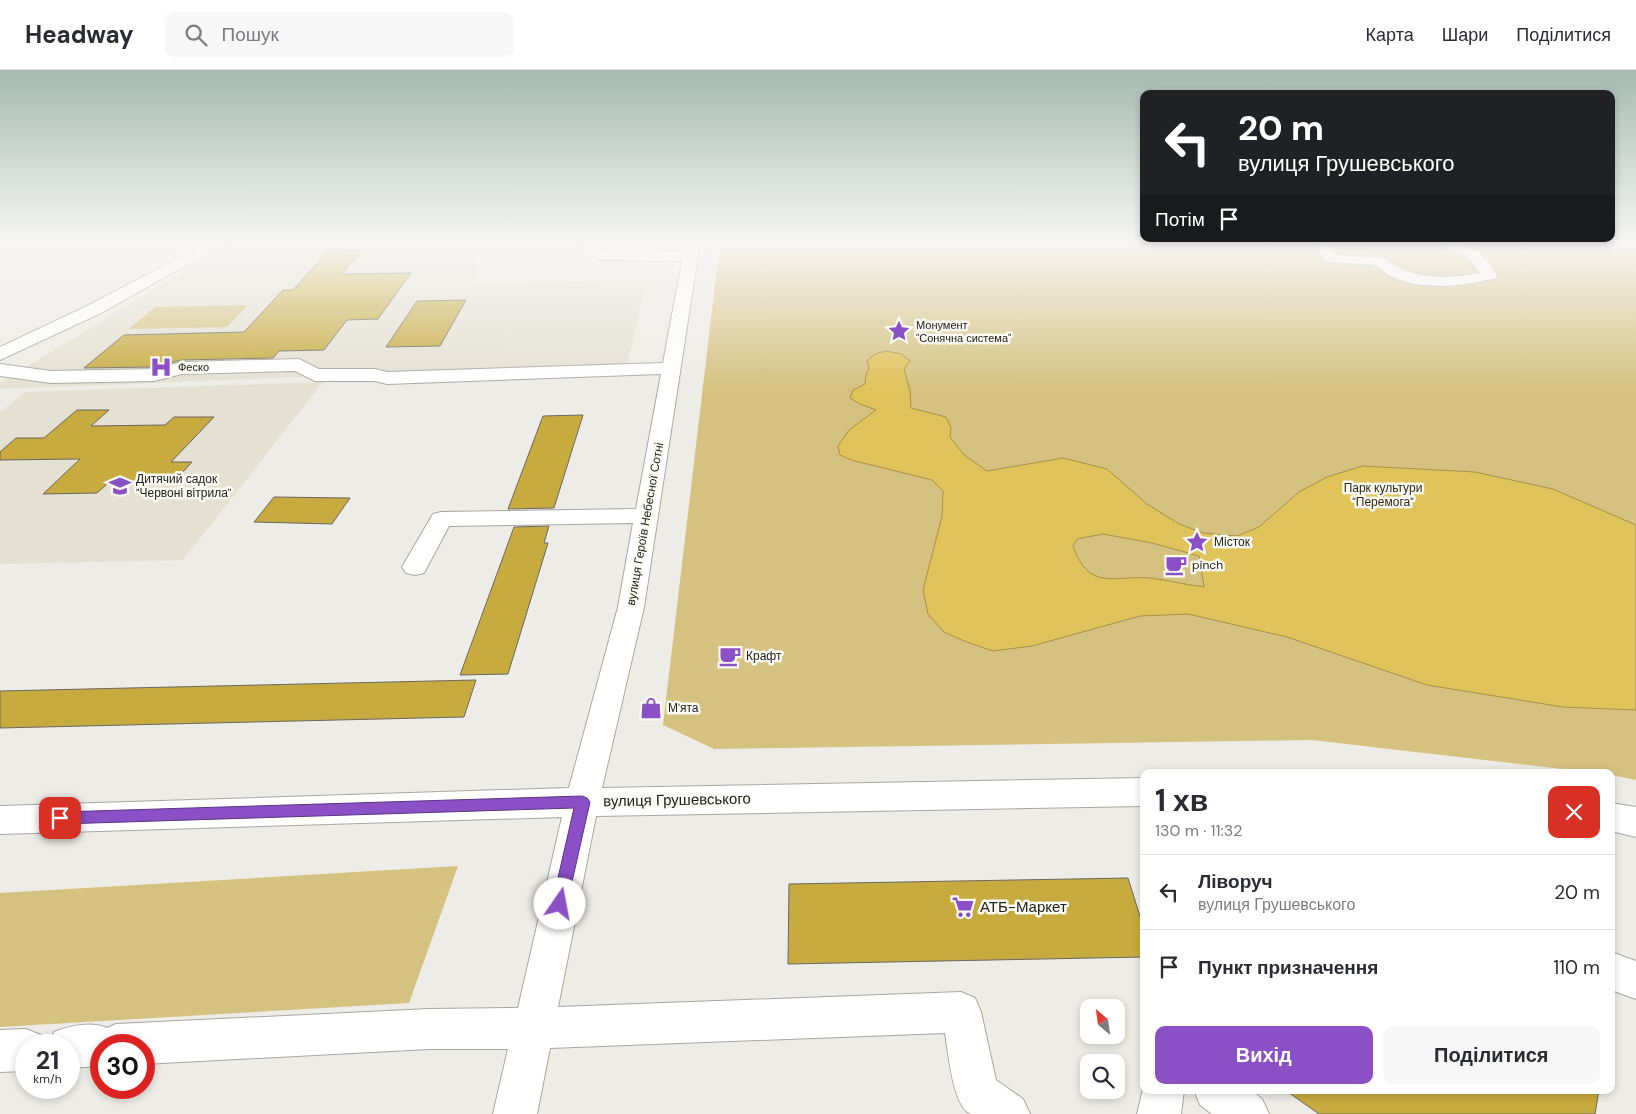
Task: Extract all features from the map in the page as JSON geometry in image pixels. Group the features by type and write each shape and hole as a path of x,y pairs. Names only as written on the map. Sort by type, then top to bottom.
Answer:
{"street":[{"path":"0,354 129,291"},
{"name":"вулиця Героїв Небесної Сотні","path":"515,1114 582,802 631,607 685,291"},
{"path":"0,370 51,377 154,374 182,368 299,365 315,375 375,375 387,378 672,368"},
{"path":"416,567 440,519 646,516"},
{"name":"вулиця Грушевського","path":"0,820 582,802 1140,792"},
{"path":"1615,818 1636,822"},
{"path":"1615,972 1636,980"},
{"path":"155,1043 429,1029 532,1028 961,1012 977,1094 1008,1114"},
{"path":"1159,1114 1162,1094"},
{"path":"1220,1094 1247,1114"}],"lane":[{"path":"0,1051 15,1050"}],"shaded area":[{"path":"152,291 645,291 627,364 0,389 0,383"},
{"path":"886,351 901,354 910,361 904,369 910,391 911,408 946,417 951,428 950,437 964,455 987,471 1063,458 1107,469 1147,504 1179,524 1203,533 1237,536 1259,527 1299,492 1327,477 1362,466 1475,472 1553,489 1636,525 1636,710 1563,707 1427,685 1287,637 1188,614 1140,616 1032,646 993,651 944,632 928,614 923,590 942,516 943,491 932,480 851,460 840,455 838,446 849,430 876,410 850,398 853,390 865,384 869,368 867,361 875,354","holes":["1103,534 1152,543 1199,556 1204,587 1150,578 1114,579 1095,576 1079,560 1073,546 1077,539"]},
{"name":"Дитячий садок \"Червоні вітрила\"","path":"323,382 183,560 0,564 0,412 26,392"}],"green space":[{"name":"Парк культури \"Перемога\"","path":"714,291 1636,291 1636,780 1615,776 1615,769 1562,769 1312,740 714,749 663,725"},
{"path":"248,305 227,327 129,329 155,307"},
{"path":"458,866 409,1003 0,1027 0,893"}],"building":[{"path":"282,291 398,291 378,319 347,320 324,350 279,351 273,358 182,360 154,367 84,368 124,335 244,332"},
{"path":"466,300 440,346 386,347 417,301"},
{"path":"77,410 109,410 91,426 165,425 174,417 214,417 171,462 192,462 174,482 108,483 97,493 43,494 80,459 0,460 0,452 16,438 44,438"},
{"path":"583,415 554,508 508,509 543,416"},
{"path":"274,497 350,498 332,524 254,522"},
{"path":"549,526 544,543 548,543 508,674 460,675 514,527"},
{"path":"476,680 464,717 0,728 0,691"},
{"name":"АТБ-Маркет","path":"1128,878 1140,916 1140,957 788,964 789,884"},
{"path":"1291,1094 1598,1094 1595,1114 1319,1114"}],"place":[{"name":"Монумент \"Сонячна система\"","path":"899,331"},
{"name":"Феско","path":"161,367"},
{"name":"Дитячий садок \"Червоні вітрила\"","path":"120,486"},
{"name":"Місток","path":"1197,542"},
{"name":"pinch","path":"1176,565"},
{"name":"Крафт","path":"730,656"},
{"name":"М'ята","path":"651,708"},
{"name":"АТБ-Маркет","path":"963,907"}],"route":[{"path":"60,818 582,802 560,904"}]}
